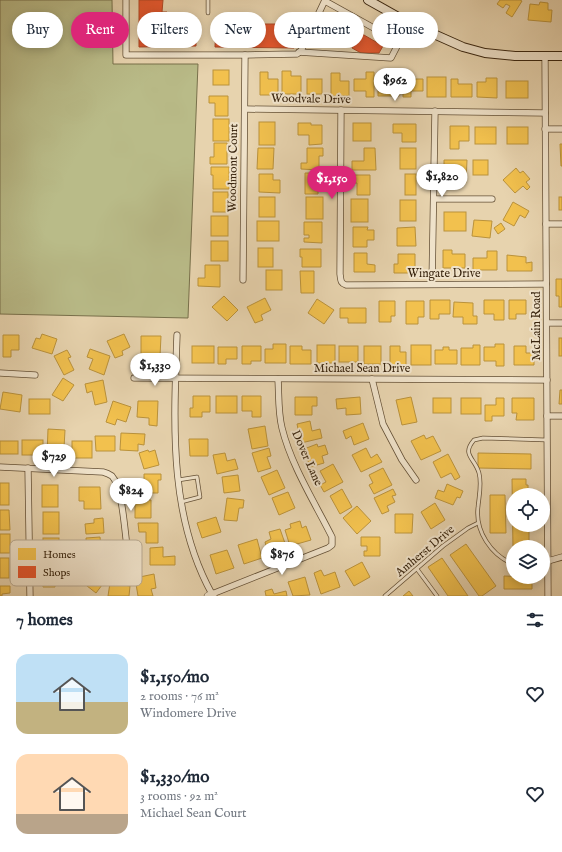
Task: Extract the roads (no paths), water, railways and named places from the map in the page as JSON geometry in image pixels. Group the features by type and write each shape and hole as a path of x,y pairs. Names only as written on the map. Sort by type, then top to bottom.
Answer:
{"main road":[{"path":"368,0 389,12"},
{"path":"438,36 463,47 485,53 515,56 562,56"}],"street":[{"path":"126,0 126,55 245,55 286,54 299,52 391,58 396,48"},
{"path":"299,52 306,43 325,0 372,27"},
{"name":"Woodmont Court","path":"243,280 245,55"},
{"name":"McLain Road","path":"545,56 547,380 546,540"},
{"name":"Woodvale Drive","path":"245,109 545,113"},
{"name":"Wingate Drive","path":"341,110 340,274 343,284 546,284"},
{"path":"432,284 435,111"},
{"path":"545,130 562,129"},
{"path":"434,199 492,199"},
{"path":"546,224 562,224"},
{"path":"546,323 562,323"},
{"path":"178,335 174,434 178,480 181,502 193,551 203,579 211,595"},
{"path":"0,373 35,375"},
{"name":"Michael Sean Drive","path":"134,378 547,380"},
{"name":"Dover Lane","path":"211,595 328,548 332,545 332,537 293,459 286,441 279,413 278,379"},
{"path":"372,379 383,424 402,460 416,480"},
{"path":"547,416 562,416"},
{"path":"0,467 103,472 110,474 116,483 121,500 126,540"},
{"path":"28,468 29,540"},
{"path":"550,560 562,557"},
{"name":"McLain Road","path":"547,584 548,596"},
{"path":"30,586 30,596"}],"lane":[{"path":"208,0 208,13"},
{"path":"506,560 496,554 483,537 478,523 480,496 479,472 468,453 469,446 474,440 483,438 547,440"},
{"path":"178,480 197,477 200,497 181,502"},
{"name":"Amherst Drive","path":"385,596 443,546 468,528 478,523"},
{"path":"417,569 437,596"}]}
